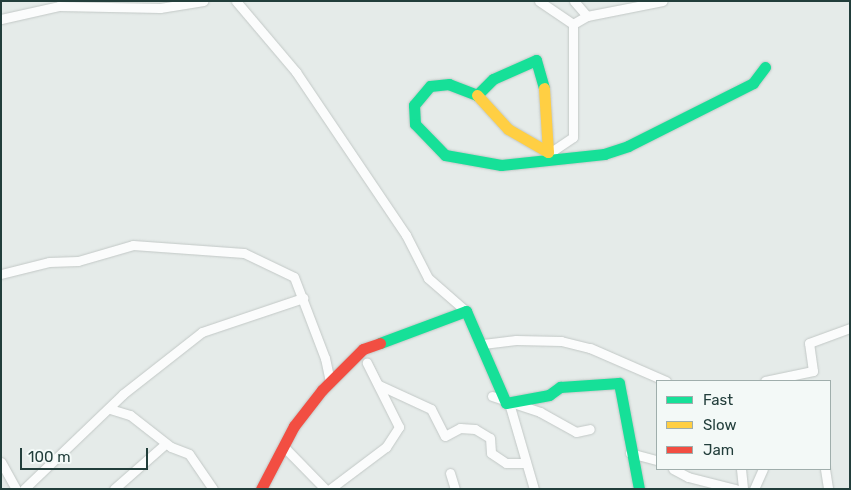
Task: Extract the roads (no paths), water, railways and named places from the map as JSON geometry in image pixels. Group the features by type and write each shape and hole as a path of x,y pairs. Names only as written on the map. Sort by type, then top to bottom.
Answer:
{"street":[{"path":"1,19 59,6 160,8 203,1"},
{"path":"236,1 296,72 406,235 428,278 466,311 507,403 534,489"},
{"path":"539,1 573,24"},
{"path":"574,1 587,16"},
{"path":"573,24 587,16 663,1"},
{"path":"547,157 573,136 573,24"},
{"path":"477,95 492,79 536,60 544,89 547,157"},
{"path":"547,157 508,129 477,95 449,84 430,86 414,105 415,124 430,143 445,155 501,165 628,146 753,83 765,67"},
{"path":"1,274 49,262 78,261 133,245 183,246 244,253 294,277 303,298 330,382"},
{"path":"24,489 110,409 202,332 303,298"},
{"path":"261,489 294,426 330,382 362,349 466,311"},
{"path":"769,380 813,371 809,343 850,328"},
{"path":"482,344 516,340 561,341 590,348 664,380"},
{"path":"330,489 386,447 399,427 367,363"},
{"path":"507,403 549,394 560,387 619,383 630,453 639,489"},
{"path":"379,385 431,409 445,436 460,428 475,429 490,438 491,453 506,463 526,463"},
{"path":"492,396 507,403 540,412 576,432 590,429"},
{"path":"110,409 130,415 165,444 188,454 214,489"},
{"path":"116,488 165,444"},
{"path":"284,447 325,489"},
{"path":"630,453 656,460"},
{"path":"1,462 16,489"},
{"path":"676,470 688,477 735,489"},
{"path":"741,470 743,489"},
{"path":"754,489 763,470"},
{"path":"825,470 828,489"},
{"path":"450,473 455,489"}]}
